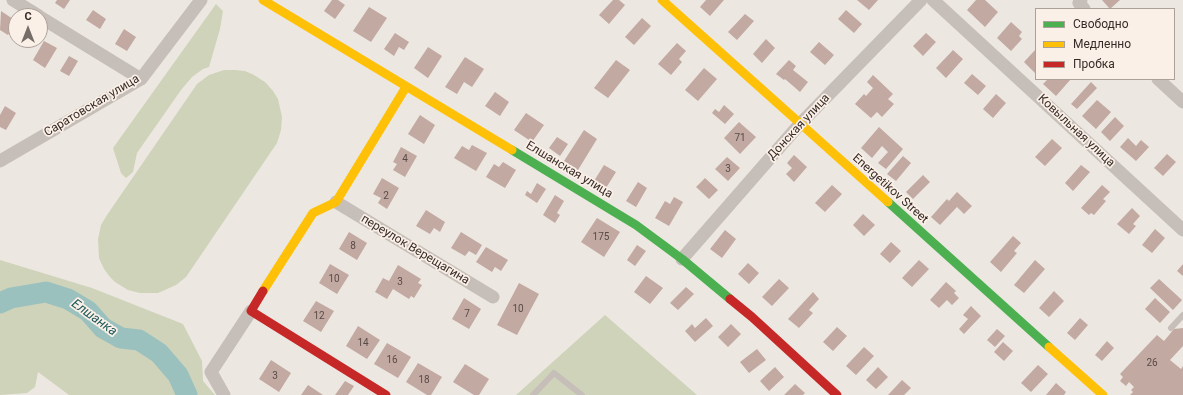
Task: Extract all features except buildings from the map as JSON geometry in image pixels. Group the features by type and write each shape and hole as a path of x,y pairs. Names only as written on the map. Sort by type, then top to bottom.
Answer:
{"main road":[{"name":"Елшанская улица","path":"263,0 636,225 682,259 752,317 837,395"},
{"name":"Energetikov Street","path":"662,0 1102,395"},
{"path":"386,395 251,311 312,213 336,202 406,87"}],"street":[{"path":"13,0 26,8"},
{"name":"Саратовская улица","path":"1,160 141,78 201,0"},
{"name":"Донская улица","path":"682,259 800,125 921,0"},
{"name":"Ковыльная улица","path":"933,0 1183,230"},
{"path":"1081,0 1079,3 1083,8"},
{"path":"48,21 141,78"},
{"path":"1159,80 1183,102"},
{"name":"переулок Верещагина","path":"336,202 493,297"},
{"path":"224,395 211,372 251,311"}],"lane":[{"path":"1171,328 1183,315"},
{"path":"533,395 554,372 582,395"}],"green space":[{"path":"216,4 223,11 220,29 209,67 203,69 192,77 181,90 137,153 133,172 126,178 121,173 113,148"},
{"path":"224,70 245,71 265,82 273,91 278,99 282,117 281,130 277,143 186,277 176,285 158,293 140,293 128,290 110,277 99,258 98,239 101,225 197,84 209,75"},
{"path":"0,260 92,288 183,324 202,361 203,381 215,395 69,395 38,372 35,387 27,393 0,395"},
{"path":"605,315 697,395 516,395"}],"waterway":[{"name":"Елшанка","path":"0,303 11,298 46,292 68,299 88,311 103,328 121,338 139,340 159,353 178,375 187,395"}],"traffic: fast":[{"path":"512,150 636,225 682,259 730,299"},
{"path":"888,202 1049,347"}],"traffic: slow":[{"path":"263,0 512,150"},
{"path":"662,0 888,202"},
{"path":"263,291 313,213 336,202 406,87"},
{"path":"1049,347 1103,395"}],"traffic: jam":[{"path":"263,291 251,311 386,395"},
{"path":"730,299 752,317 837,395"}]}
